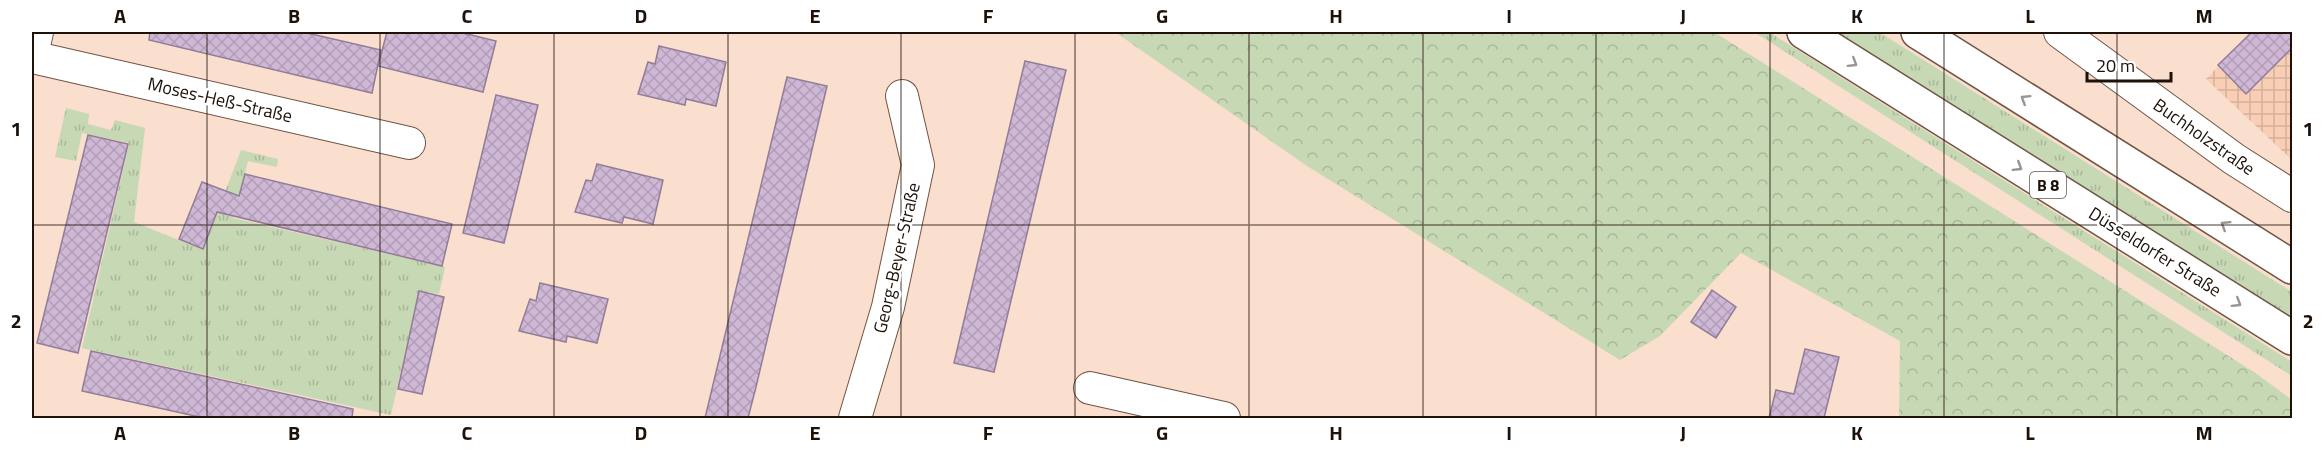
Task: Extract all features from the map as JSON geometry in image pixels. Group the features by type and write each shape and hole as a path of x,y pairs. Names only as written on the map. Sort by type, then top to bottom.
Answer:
{"main road":[{"name":"Düsseldorfer Straße","path":"1804,32 2292,338"},
{"path":"1918,32 2292,267"}],"street":[{"name":"Moses-Heß-Straße","path":"37,32 32,56 409,143"},
{"name":"Buchholzstraße","path":"2060,32 2234,159 2292,196"},
{"name":"Georg-Beyer-Straße","path":"855,418 888,307 918,165 902,96"},
{"path":"1090,388 1209,417"}],"shaded area":[{"path":"2251,32 2292,32 2292,160 2206,79"}],"green space":[{"path":"1115,32 1714,32 2254,372 2292,400 2292,418 1899,418 1900,341 1741,253 1660,336 1620,360 1307,166"},
{"path":"1754,32 1769,32 2292,362 2292,376"},
{"path":"1837,32 1879,32 2292,292 2292,318"},
{"path":"66,108 89,114 88,124 111,130 115,120 145,128 134,222 203,250 241,150 278,159 277,167 248,161 233,218 445,267 439,294 419,291 391,415 82,348 129,143 82,133 76,161 55,157"}],"building":[{"path":"150,32 303,32 381,50 372,93 149,40"},
{"path":"387,32 459,32 496,41 483,92 378,66"},
{"path":"2252,32 2292,32 2292,48 2246,94 2218,65"},
{"path":"659,46 726,62 716,106 686,99 685,105 638,94 648,62 655,64"},
{"path":"1025,61 1066,70 994,372 954,363"},
{"path":"787,77 827,86 756,387 748,418 705,418"},
{"path":"496,95 538,105 504,243 463,233"},
{"path":"88,135 128,144 78,353 37,343"},
{"path":"597,164 663,180 653,224 624,217 622,223 575,212 586,180 592,181"},
{"path":"245,174 452,224 442,266 217,212 203,249 179,239 202,182 239,196"},
{"path":"540,283 608,299 597,343 567,336 566,342 519,331 530,299 536,301"},
{"path":"1712,290 1736,307 1716,338 1691,322"},
{"path":"419,291 444,297 422,394 398,389"},
{"path":"1805,349 1839,357 1824,418 1769,418 1776,390 1794,394"},
{"path":"91,351 353,409 352,418 204,418 82,391"}]}
